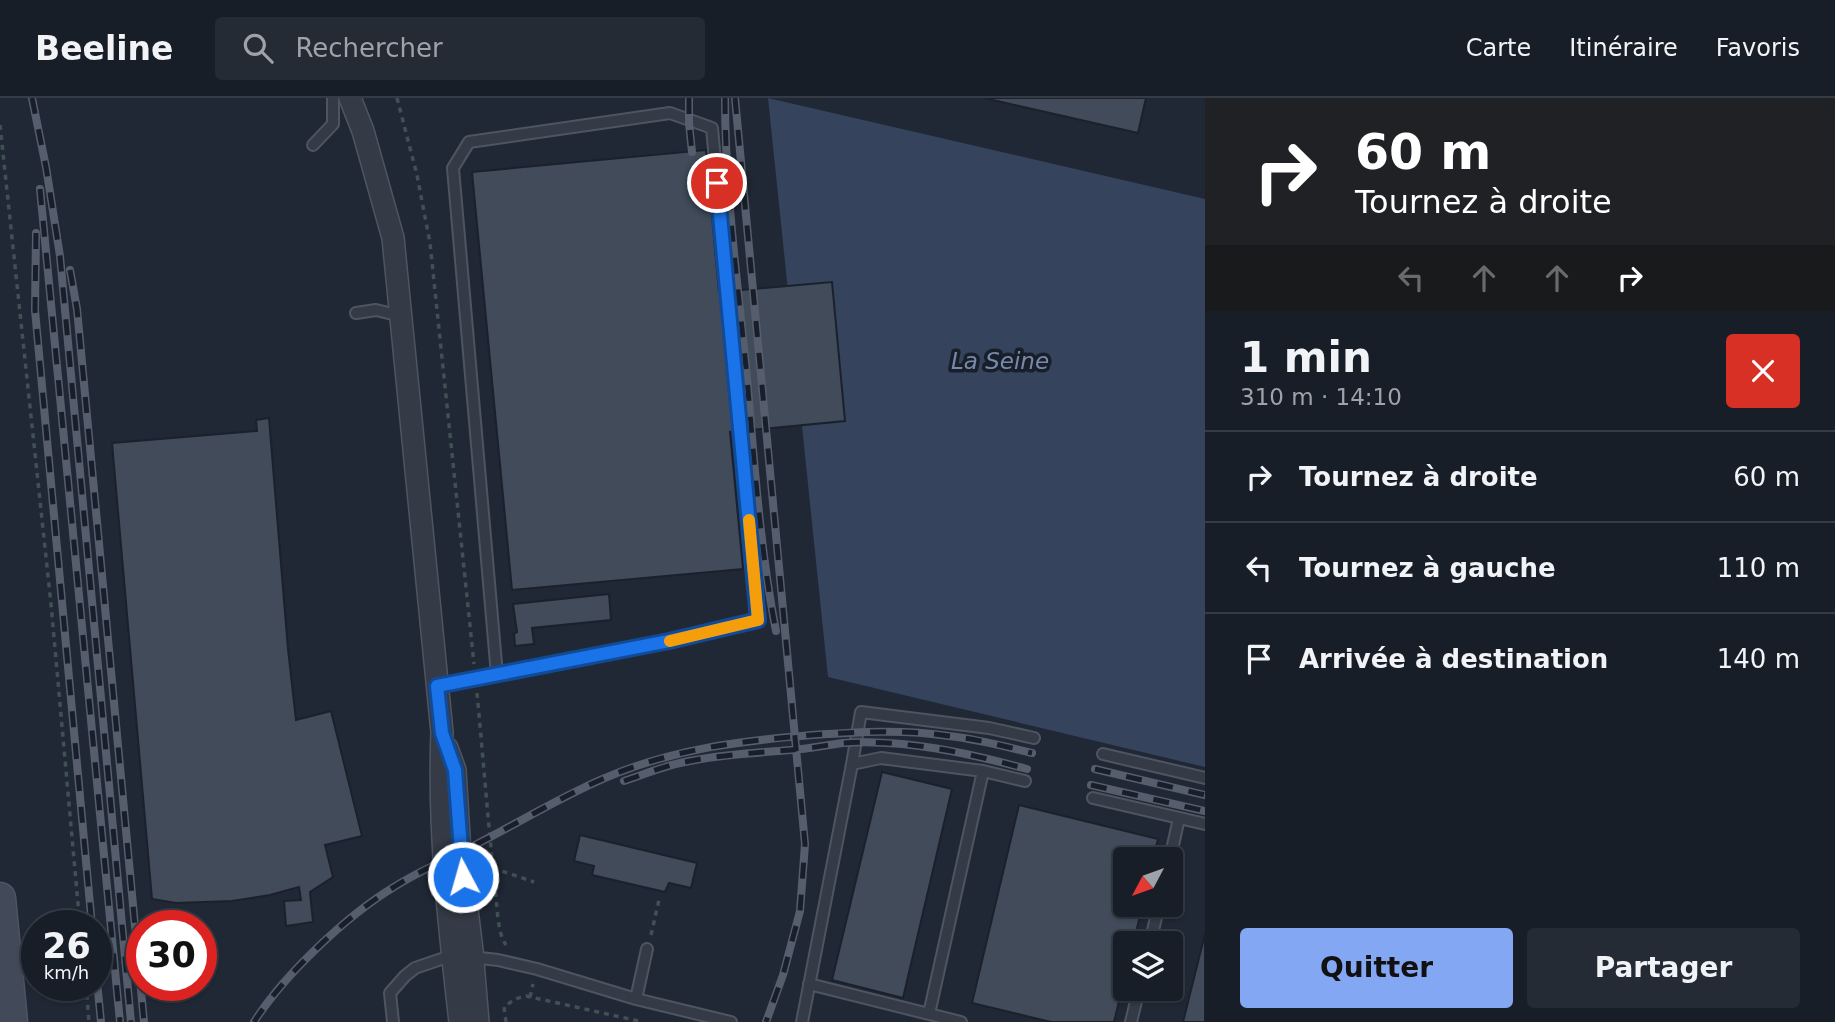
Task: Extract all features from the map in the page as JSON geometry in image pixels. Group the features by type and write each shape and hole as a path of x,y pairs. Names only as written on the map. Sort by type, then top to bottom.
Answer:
{"main road":[{"path":"0,898 12,1022"}],"street":[{"path":"350,98 363,131 393,239 442,733 441,814 463,956 478,1022"},
{"path":"460,1022 463,956"}],"lane":[{"path":"313,145 333,124 333,98"},
{"path":"437,686 497,675 669,641 758,620 712,128 670,113 469,142 453,168 497,675"},
{"path":"356,313 376,310 401,316"},
{"path":"802,1022 861,712 989,728 1034,738"},
{"path":"1103,754 1205,778"},
{"path":"852,764 881,758 983,771 1024,781"},
{"path":"929,1014 983,771"},
{"path":"1093,798 1205,824"},
{"path":"1173,847 1180,818"},
{"path":"636,999 647,949"},
{"path":"393,1022 390,993 405,976 415,968 463,956 498,960 636,999 731,1022"},
{"path":"809,985 961,1022"},
{"path":"1131,1022 1136,1001"}],"path":[{"path":"397,98 417,175 430,243 493,869 503,941 512,952 538,961 537,970"},
{"path":"0,125 51,604 79,910"},
{"path":"493,869 534,882"},
{"path":"647,949 659,900"},
{"path":"506,1022 505,1007 515,999 526,996 643,1022"},
{"path":"87,1001 89,1022"}],"water":[{"name":"La Seine","path":"768,98 1205,199 1205,767 828,677"}],"building":[{"path":"984,98 1146,98 1138,133"},
{"path":"706,150 719,292 832,282 845,421 730,432 743,569 512,590 472,172"},
{"path":"269,418 296,720 331,711 362,836 325,845 333,877 310,892 313,922 286,926 284,901 301,900 299,887 232,901 176,903 152,899 112,443 257,431 256,420"},
{"path":"609,594 611,620 532,628 534,644 515,646 514,634 517,632 513,604"},
{"path":"882,772 952,789 903,998 832,980"},
{"path":"1019,805 1158,839 1156,847 1113,847 1113,917 1140,917 1136,931 1113,931 1113,1001 1119,1001 1114,1022 1051,1022 972,1003"},
{"path":"580,835 697,863 691,888 669,883 665,892 592,875 594,866 574,861"},
{"path":"1205,934 1205,1022 1183,1022"}],"railway":[{"path":"32,98 60,256 131,1022"},
{"path":"689,98 692,152"},
{"path":"725,98 732,233 761,532 776,631"},
{"path":"735,98 805,844 800,911 783,975 766,1022"},
{"path":"40,189 120,1022"},
{"path":"36,233 35,310 91,910"},
{"path":"70,270 77,309 144,1022"},
{"path":"254,1022 299,966 375,899 412,876 570,794 630,768 707,748 759,740 863,732 959,737 1032,753"},
{"path":"624,781 694,760 867,742 913,745 1027,769"},
{"path":"1095,769 1205,795"},
{"path":"1091,785 1205,811"},
{"path":"99,1001 101,1022"}],"slow traffic":[{"path":"670,641 758,620 749,520"}],"route":[{"path":"463,877 455,770 442,733 437,686 669,641 758,620 717,183"}]}
